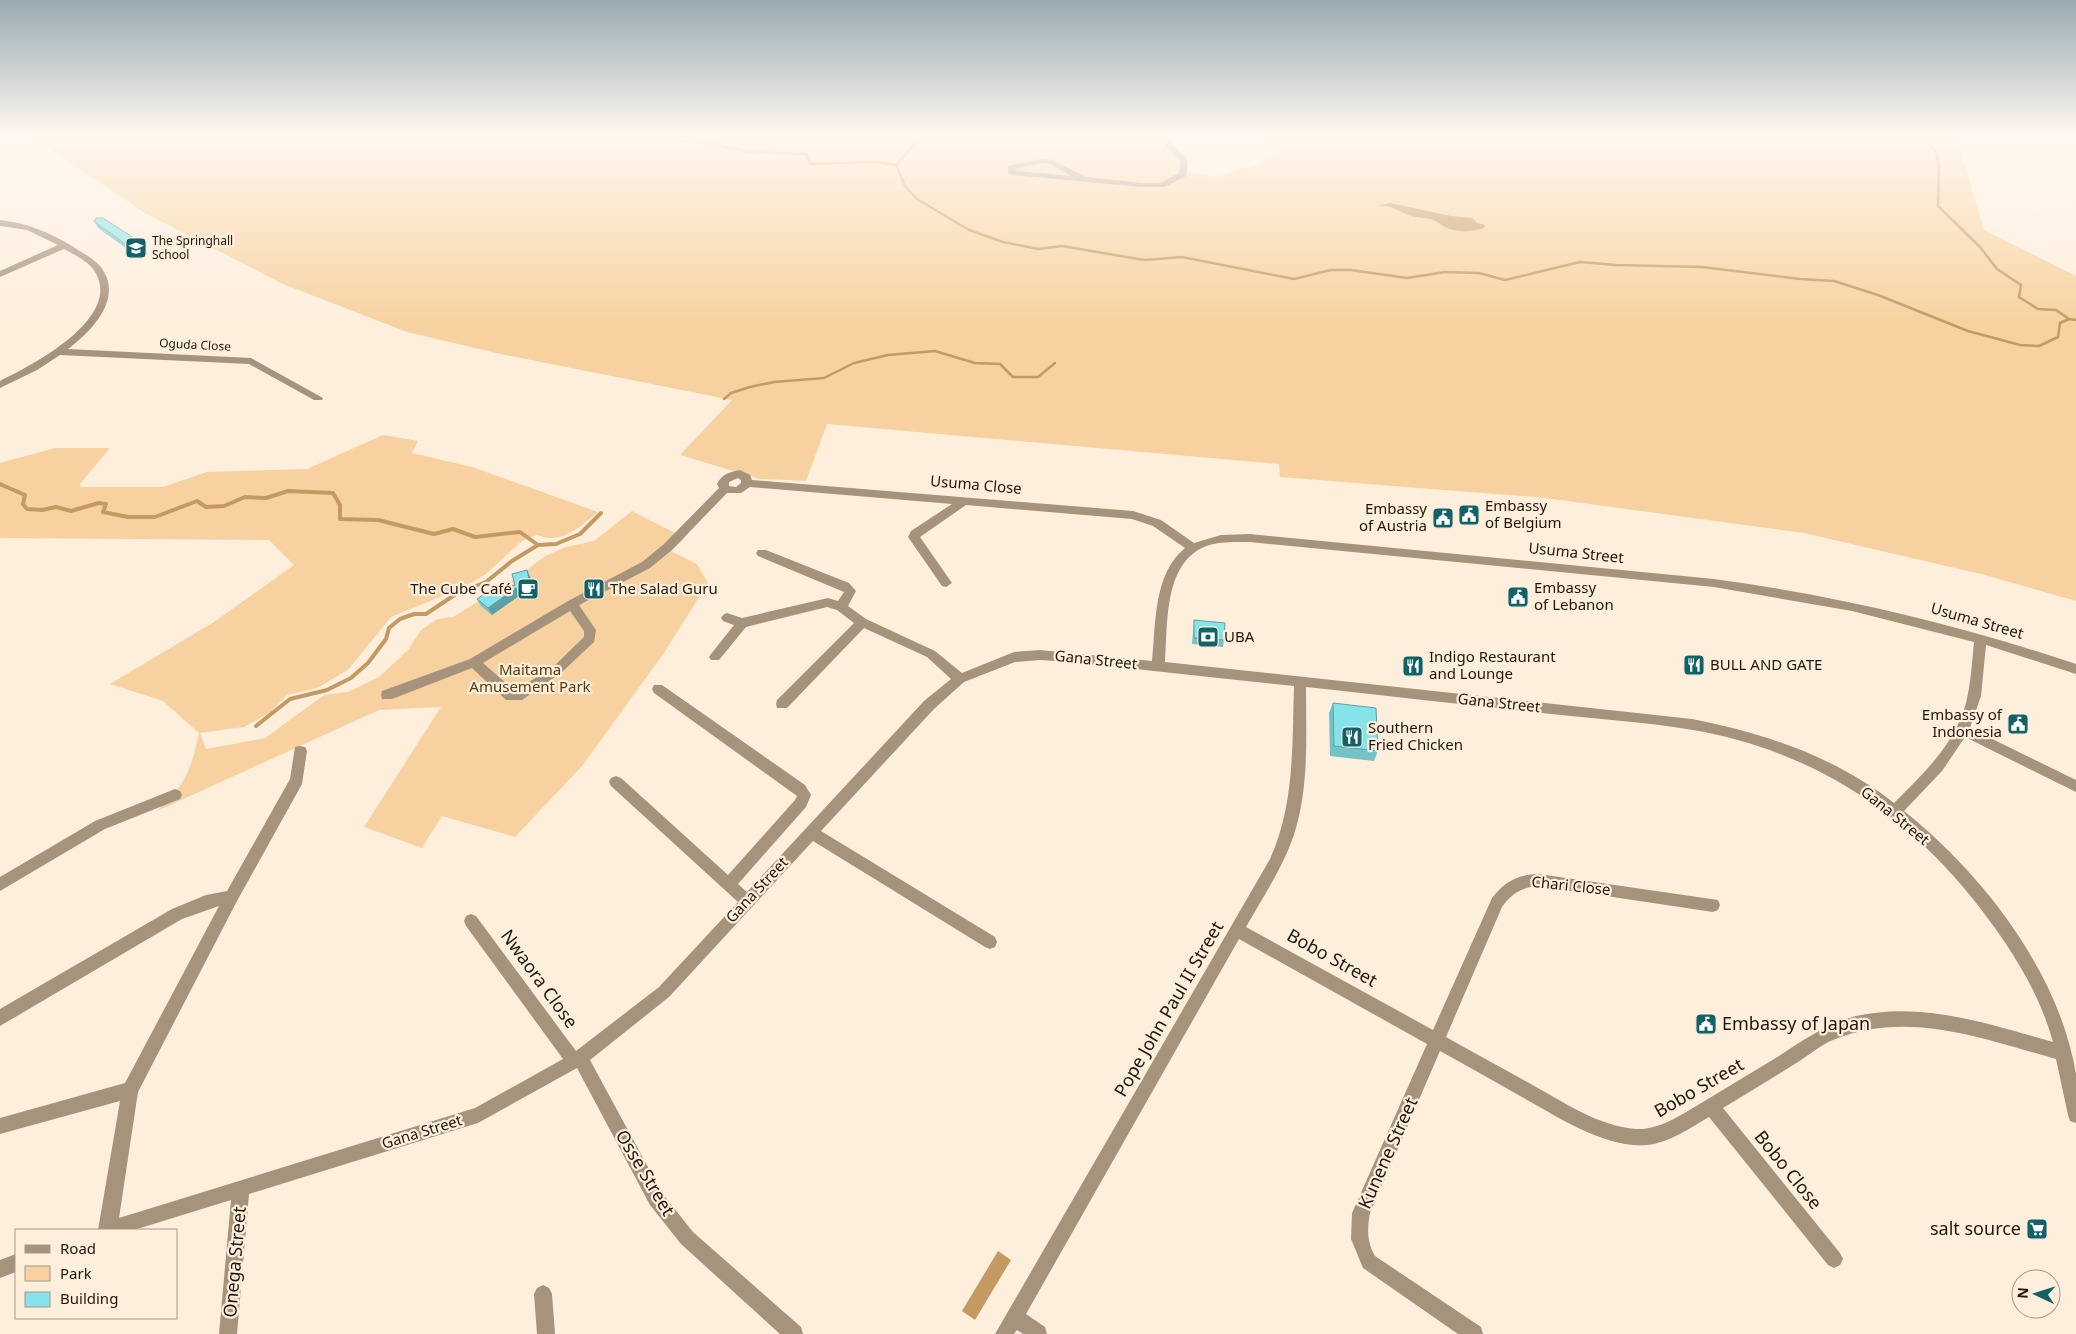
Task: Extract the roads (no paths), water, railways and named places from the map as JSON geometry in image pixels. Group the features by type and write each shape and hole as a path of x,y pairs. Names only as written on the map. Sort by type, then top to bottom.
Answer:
{"street":[{"path":"0,223 39,230 65,246 98,269 104,281 105,296 98,313 84,330 60,352 28,372 0,385"},
{"path":"0,274 65,246"},
{"name":"Oguda Close","path":"60,352 251,360 318,398"},
{"name":"Usuma Close","path":"740,474 746,478 747,483 742,489 733,491 725,489 722,484 724,478 740,474"},
{"name":"Usuma Close","path":"747,483 966,500 1133,516 1157,523 1193,548"},
{"name":"Usuma Close","path":"387,695 474,662 572,604 646,565 668,547 725,489"},
{"path":"946,583 914,537 915,534 966,500"},
{"name":"Usuma Street","path":"1158,666 1166,592 1176,563 1193,548 1216,540 1250,538 1714,583 1782,592 1838,603 1982,638 2076,669"},
{"path":"762,553 845,586 850,591 840,608"},
{"path":"715,657 742,624 823,602 840,608 862,622 931,654 960,679"},
{"path":"474,662 508,694 516,696 558,669 590,639 590,630 572,604"},
{"path":"727,618 742,624"},
{"path":"782,704 862,622"},
{"path":"1894,812 1937,767 1962,730 1970,714 1974,696 1982,638"},
{"name":"Gana Street","path":"110,1229 478,1115 577,1060 664,992 929,705 960,679 1014,656 1040,655 1158,666 1669,721 1725,731 1773,746 1824,768 1849,780 1921,834 1963,877 1993,912 2011,938 2042,992 2054,1020 2076,1115"},
{"name":"Pope John Paul II Street","path":"1004,1334 1238,930 1275,864 1286,840 1292,817 1298,757 1300,682"},
{"path":"658,689 800,790 804,795 801,803 728,885"},
{"path":"1962,730 2076,786"},
{"path":"107,1229 130,1090 232,896 297,780 300,751"},
{"path":"616,782 747,901"},
{"path":"0,885 100,825 175,795"},
{"path":"810,832 990,942"},
{"name":"Chari Close","path":"1438,1040 1497,903 1504,892 1518,882 1539,880 1713,905"},
{"path":"0,1018 177,914 206,902 232,896"},
{"name":"Nwaora Close","path":"471,921 577,1060"},
{"name":"Bobo Street","path":"1238,930 1578,1119 1603,1130 1625,1135 1647,1137 1663,1133 1711,1106 1826,1034 1863,1021 1884,1018 1908,1018 1957,1025 2063,1053"},
{"name":"Kunene Street","path":"1438,1040 1361,1213 1358,1228 1364,1254 1369,1262 1474,1334"},
{"name":"Osse Street","path":"577,1060 656,1199 687,1238 794,1334"},
{"path":"0,1126 130,1090"},
{"name":"Bobo Close","path":"1711,1106 1834,1259"},
{"name":"Onega Street","path":"228,1334 241,1190"},
{"path":"0,1269 15,1263"},
{"path":"543,1294 546,1334"},
{"path":"1015,1317 1038,1334"}],"waterway":[{"path":"916,198 969,230 1003,242 1038,249 1062,246 1144,260 1182,257 1294,279 1331,270 1351,270 1407,278 1445,272 1479,273 1505,280 1580,262 1616,265 1702,267 1800,279 1834,281 1878,295 1968,331 2020,345 2039,346 2058,337 2060,323 2069,319"},
{"path":"1938,198 1938,206 1980,247 1997,269 2021,285 2019,297 2038,309 2056,310 2069,319"},
{"path":"2069,319 2076,320"},
{"path":"724,399 731,393 750,387 774,382 824,378 854,363 888,355 935,351 975,363 1000,364 1013,377 1038,377 1055,363"},
{"path":"0,484 25,495 23,504 27,509 42,510 56,507 71,511 99,503 106,504 103,512 128,517 155,517 197,501 206,507 224,506 245,497 266,498 288,491 333,493 340,505 340,519 378,520 434,534 453,529 475,537 520,532 538,545"},
{"path":"538,545 556,544 580,534 601,513"},
{"path":"256,726 290,699 327,690 351,678 368,663 386,639 389,628 400,619 414,614 426,614 456,594 486,582 512,561 538,545"}],"place":[{"name":"The Springhall School","path":"136,248"},
{"name":"Embassy of Belgium","path":"1469,515"},
{"name":"Embassy of Austria","path":"1443,518"},
{"name":"The Cube Café","path":"528,589"},
{"name":"The Salad Guru","path":"594,589"},
{"name":"Embassy of Lebanon","path":"1518,597"},
{"name":"UBA","path":"1208,637"},
{"name":"BULL AND GATE","path":"1694,665"},
{"name":"Indigo Restaurant and Lounge","path":"1413,666"},
{"name":"Embassy of Indonesia","path":"2018,724"},
{"name":"Southern Fried Chicken","path":"1352,737"},
{"name":"Embassy of Japan","path":"1706,1024"},
{"name":"salt source","path":"2037,1229"}],"park label":[{"name":"Maitama Amusement Park","path":"530,678"}]}
